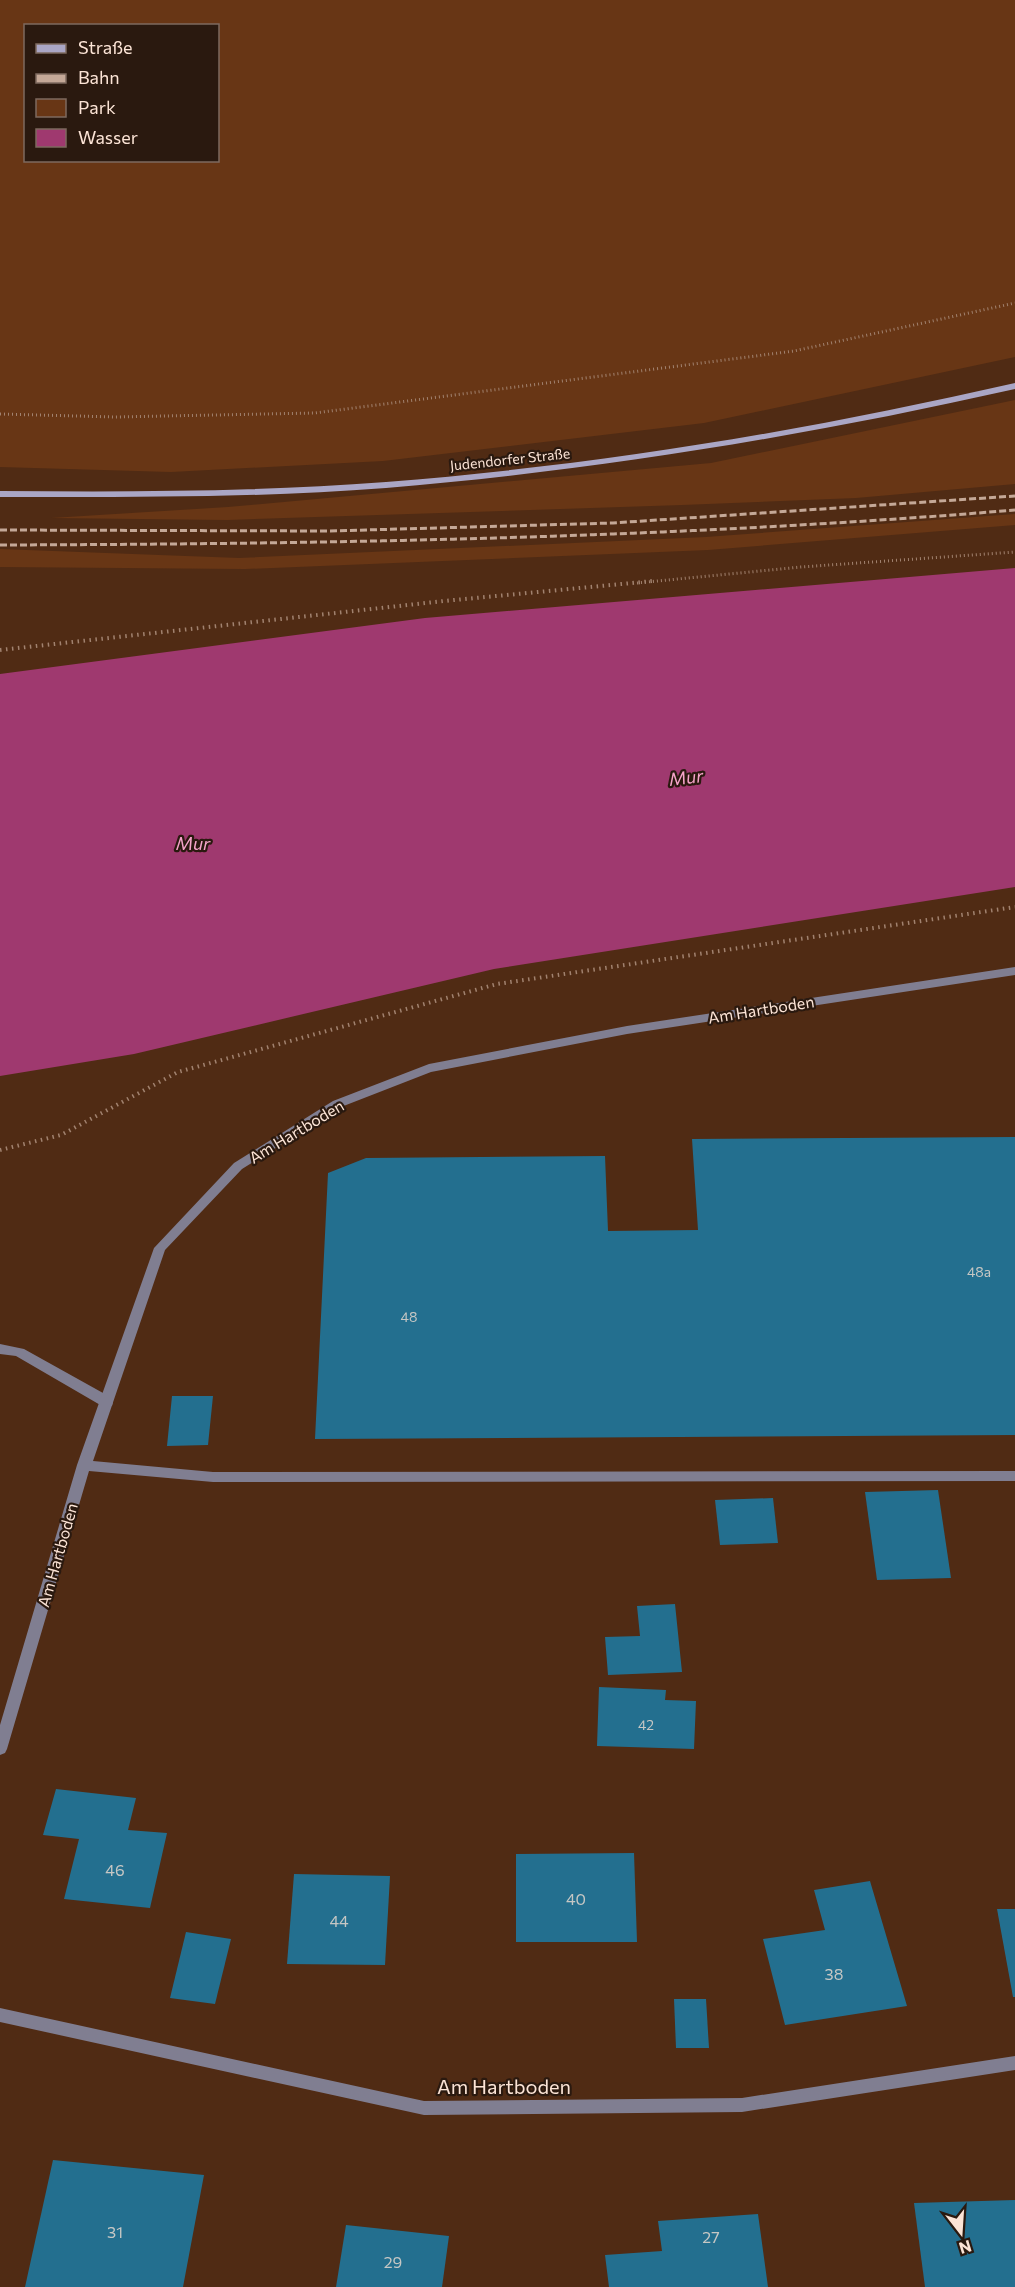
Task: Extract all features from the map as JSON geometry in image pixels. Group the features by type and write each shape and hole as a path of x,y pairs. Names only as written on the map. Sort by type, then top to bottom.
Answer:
{"main road":[{"name":"Judendorfer Straße","path":"0,494 170,495 405,483 522,471 676,453 777,437 1015,386"}],"street":[{"name":"Am Hartboden","path":"0,1749 84,1465 160,1248 238,1166 337,1104 429,1068 627,1030 1015,971"},
{"path":"0,1349 19,1352 107,1402"},
{"path":"84,1465 213,1477 1015,1476"},
{"name":"Am Hartboden","path":"0,2014 424,2108 742,2105 1015,2063"}],"path":[{"path":"0,414 115,417 315,413 794,351 1015,303"},
{"path":"0,650 444,601 801,567 1015,552"},
{"path":"0,1150 61,1135 178,1072 497,984 1015,907"}],"green space":[{"path":"0,0 1015,0 1015,357 704,423 383,461 171,472 0,467"},
{"path":"1015,400 1015,484 856,498 682,505 227,520 51,518 228,507 711,463"},
{"path":"1015,514 1015,525 708,550 245,569 0,567 0,549 239,558 706,537"}],"water":[{"name":"Mur","path":"1015,568 1015,887 494,969 134,1054 0,1076 0,674 425,618"}],"building":[{"path":"1015,1137 1015,1435 315,1439 328,1173 366,1158 605,1156 608,1231 698,1230 692,1139"},
{"path":"172,1396 213,1396 208,1445 167,1446"},
{"path":"938,1490 951,1578 877,1580 865,1492"},
{"path":"773,1498 778,1543 720,1545 715,1500"},
{"path":"675,1604 682,1672 608,1675 605,1637 640,1636 637,1606"},
{"path":"599,1687 666,1690 665,1700 696,1701 694,1749 597,1746"},
{"path":"56,1789 136,1798 128,1830 167,1833 150,1908 64,1899 79,1839 43,1835"},
{"path":"634,1853 637,1942 516,1942 516,1854"},
{"path":"294,1874 390,1876 385,1965 287,1964"},
{"path":"870,1881 907,2006 785,2025 763,1939 825,1930 814,1890"},
{"path":"997,1909 1015,1909 1015,1997 1013,1997"},
{"path":"186,1932 231,1939 215,2004 170,1998"},
{"path":"674,1999 706,1999 709,2048 676,2048"},
{"path":"53,2160 204,2175 183,2287 25,2287"},
{"path":"1015,2200 1015,2287 925,2287 914,2203"},
{"path":"758,2214 768,2287 609,2287 605,2255 662,2251 658,2221"},
{"path":"346,2225 449,2236 442,2287 336,2287"}],"railway":[{"path":"0,530 330,531 613,523 1015,496"},
{"path":"0,545 508,538 888,520 1015,510"}]}
